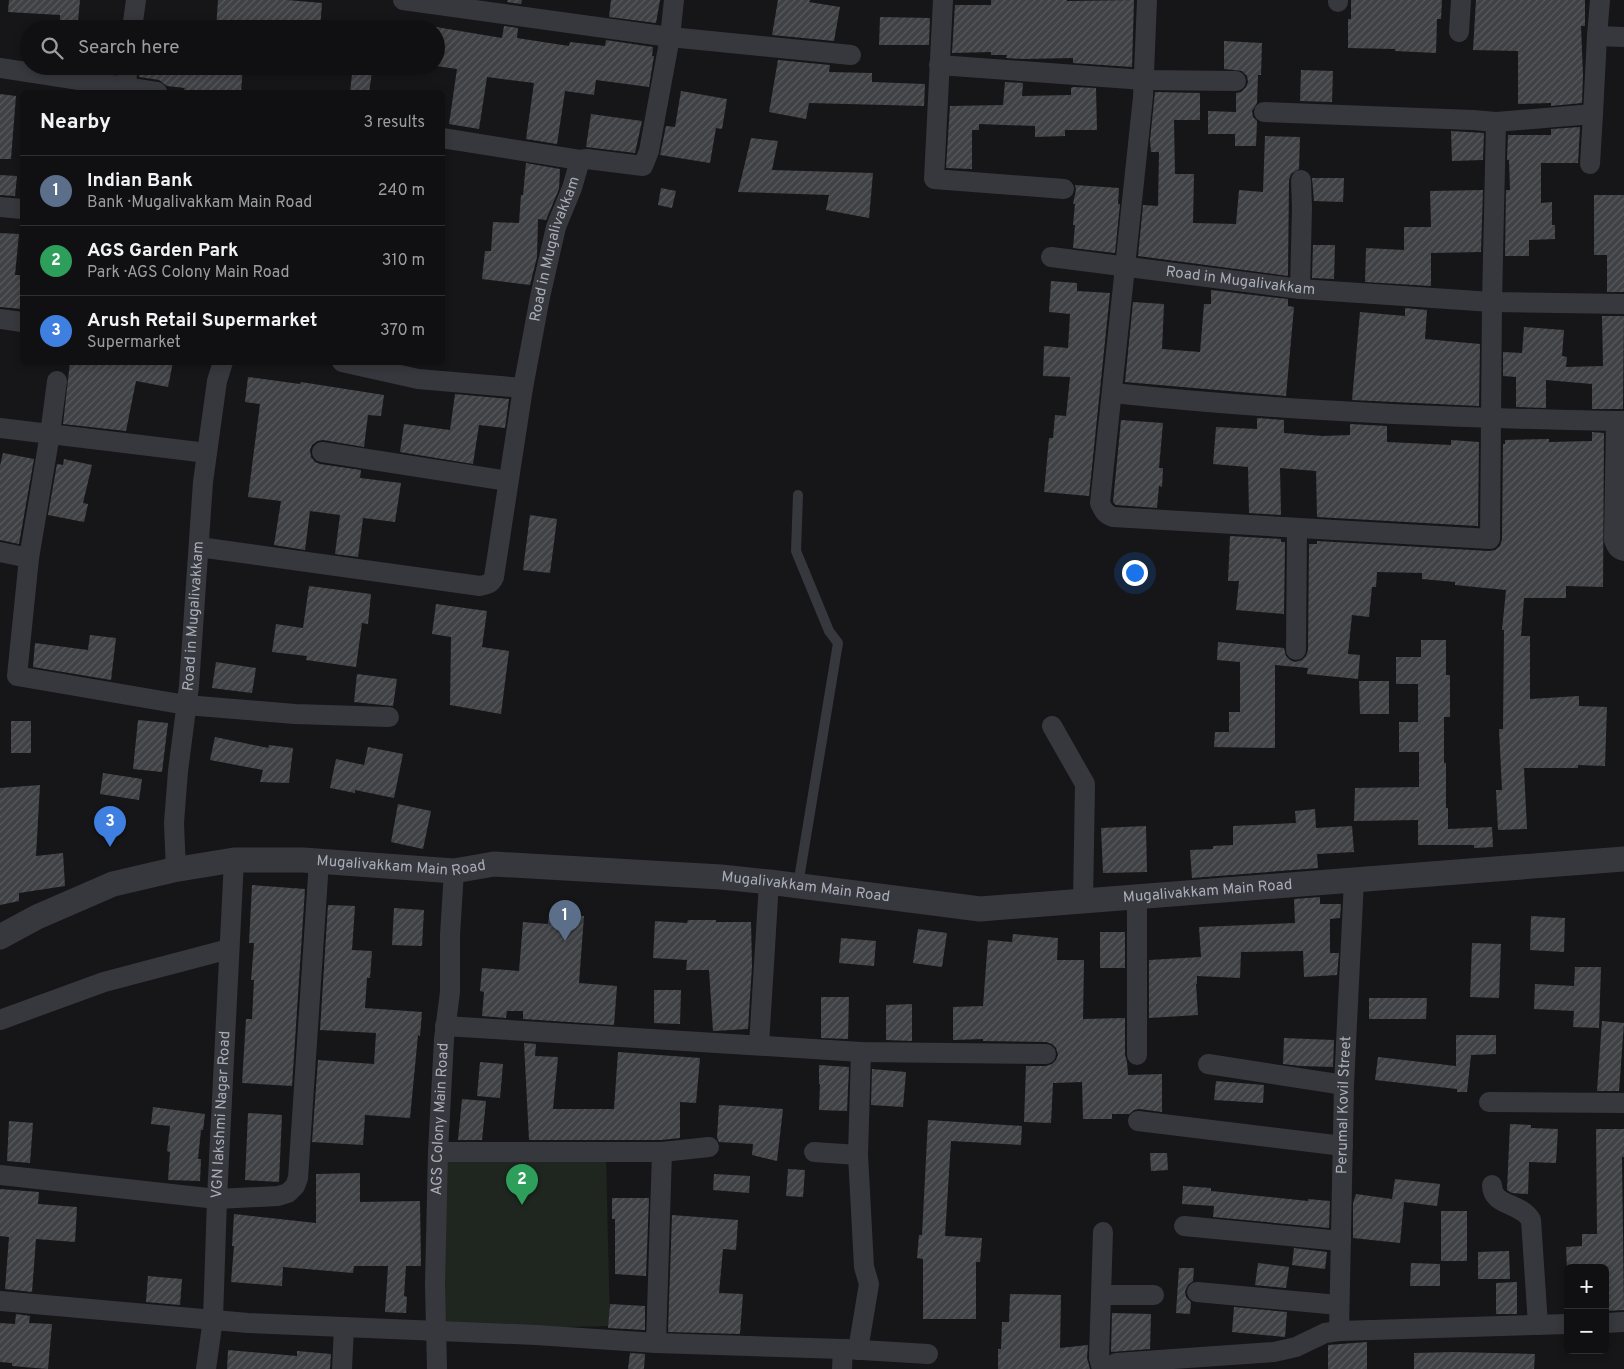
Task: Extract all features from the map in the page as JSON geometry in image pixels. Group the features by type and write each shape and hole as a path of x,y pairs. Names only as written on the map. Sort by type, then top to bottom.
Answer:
{"street":[{"path":"133,20 136,0"},
{"path":"403,0 670,37 851,55"},
{"name":"Road in Mugalivakkam","path":"199,547 480,586 492,581 523,388 540,297 556,227 572,188 580,160 587,159 643,166 649,151 670,37 674,0"},
{"path":"943,0 934,179 1064,189"},
{"path":"1147,0 1144,80 1100,503 1103,511 1113,517 1490,539 1496,122"},
{"path":"1459,32 1461,0"},
{"path":"1590,164 1600,0"},
{"path":"1597,36 1624,37"},
{"path":"939,64 1144,80 1236,81"},
{"path":"0,68 20,72"},
{"path":"40,75 125,90 127,75"},
{"path":"1264,112 1463,119 1496,122 1593,114"},
{"path":"445,138 580,160"},
{"path":"1300,289 1301,180"},
{"path":"0,207 20,209"},
{"name":"Road in Mugalivakkam","path":"1051,257 1300,289 1492,302 1624,304"},
{"path":"0,319 20,322"},
{"name":"Road in Mugalivakkam","path":"176,870 174,823 186,706 203,482 217,381 222,365"},
{"path":"367,365 384,367 418,379 523,388"},
{"path":"57,381 30,558 8,675 186,706 295,714 389,717"},
{"path":"1112,393 1190,402 1492,419 1620,421 1614,540 1616,546 1624,551"},
{"path":"0,428 207,453"},
{"path":"322,452 508,481"},
{"path":"1296,650 1297,528"},
{"path":"0,552 30,558"},
{"path":"1052,726 1085,784 1083,902"},
{"name":"Mugalivakkam Main Road","path":"0,937 37,917 113,884 234,860 319,861 454,871 494,864 721,877 798,885 980,909 1624,859"},
{"name":"VGN lakshmi Nagar Road","path":"206,1369 213,1319 234,860"},
{"path":"0,1174 217,1199 278,1196 288,1193 296,1186 319,861"},
{"name":"AGS Colony Main Road","path":"437,1369 435,1277 440,1093 445,1026 450,992 450,935 454,871"},
{"name":"Perumal Kovil Street","path":"1339,1331 1344,1085 1354,880"},
{"path":"760,1046 769,882"},
{"path":"1137,897 1137,1055"},
{"path":"0,1020 104,982 229,949"},
{"path":"445,1026 861,1052 1046,1054"},
{"path":"848,1356 869,1284 864,1267 858,1155 861,1052"},
{"path":"1208,1064 1344,1085"},
{"path":"1489,1102 1624,1103"},
{"path":"1138,1121 1342,1146"},
{"path":"438,1152 662,1152 709,1148"},
{"path":"656,1343 662,1152"},
{"path":"814,1152 858,1155"},
{"path":"1492,1185 1492,1193 1496,1198 1522,1209 1531,1220 1538,1325"},
{"path":"1184,1226 1341,1241"},
{"path":"1103,1232 1099,1358 1104,1369 1116,1363 1274,1352 1296,1347 1325,1334 1339,1331 1564,1324"},
{"path":"1197,1292 1340,1305"},
{"path":"1101,1296 1154,1295"},
{"path":"0,1301 213,1319 536,1336 848,1356 928,1354"},
{"path":"1609,1323 1624,1322"},
{"path":"342,1369 344,1327"}],"lane":[{"path":"798,495 796,551 829,631 838,643 798,885"}],"shaded area":[{"path":"438,1153 606,1155 610,1326 437,1330"}],"building":[{"path":"9,0 80,0 78,20 60,20 60,15 8,12"},
{"path":"218,0 287,0 322,3 321,20 217,20"},
{"path":"508,0 522,0 521,4 507,2"},
{"path":"611,0 660,0 656,23 609,17"},
{"path":"778,0 810,0 809,2 840,7 834,41 772,35"},
{"path":"991,0 1134,0 1132,67 1073,63 1073,58 1024,59 1006,58 1007,55 991,55 991,52 952,53 955,5 991,5"},
{"path":"1351,0 1442,0 1441,19 1437,19 1436,53 1395,51 1395,49 1348,48 1348,19 1351,19"},
{"path":"1476,0 1585,0 1585,26 1581,26 1582,103 1551,106 1551,103 1518,104 1518,51 1473,50"},
{"path":"880,17 930,18 929,45 879,45"},
{"path":"504,26 518,28 517,38 569,46 570,42 605,46 606,40 653,47 652,56 654,56 649,87 596,80 594,95 565,91 557,144 526,139 534,83 487,77 479,129 449,124 457,69 445,67 445,28 502,38"},
{"path":"1224,41 1262,43 1261,75 1258,75 1257,103 1252,111 1253,117 1257,121 1256,146 1235,146 1235,134 1208,134 1208,111 1236,112 1236,93 1241,92 1248,82 1247,76 1242,71 1224,69"},
{"path":"778,60 830,65 829,72 872,73 872,82 925,84 924,106 809,103 806,119 769,112"},
{"path":"1301,70 1333,71 1332,102 1300,101"},
{"path":"139,75 242,75 241,90 184,90 185,88 167,86 159,80 139,77"},
{"path":"352,75 372,75 369,90 350,90"},
{"path":"1005,82 1023,83 1022,96 1071,95 1071,88 1073,87 1096,88 1097,130 1065,130 1065,136 1035,137 1035,126 979,124 979,130 972,130 972,169 946,168 950,106 1003,105"},
{"path":"681,91 727,99 722,129 716,128 710,163 660,155 666,126 675,127"},
{"path":"1155,92 1200,93 1200,120 1174,120 1175,174 1194,174 1193,223 1236,224 1239,190 1263,192 1265,136 1300,137 1299,169 1291,174 1289,180 1288,276 1138,256 1143,205 1158,206 1159,152 1151,152 1150,140"},
{"path":"0,94 16,96 11,159 0,159"},
{"path":"591,114 642,121 635,153 586,147"},
{"path":"1580,127 1578,163 1541,163 1541,203 1552,202 1552,225 1555,225 1555,239 1529,240 1529,256 1505,256 1506,190 1510,190 1509,160 1507,160 1508,135 1551,135 1551,129"},
{"path":"1451,131 1484,133 1483,160 1452,161"},
{"path":"751,138 778,141 772,170 873,173 869,218 826,210 829,195 738,192"},
{"path":"526,163 560,169 559,189 546,220 538,219 537,257 530,285 482,279 485,251 491,251 493,222 519,223"},
{"path":"0,175 17,176 15,196 0,195"},
{"path":"1312,178 1344,178 1343,202 1314,201"},
{"path":"1075,185 1119,188 1118,204 1120,204 1115,253 1073,248"},
{"path":"661,188 676,191 672,208 658,205"},
{"path":"1483,190 1481,252 1431,253 1431,286 1365,282 1366,248 1404,250 1404,227 1431,227 1430,191"},
{"path":"1594,195 1624,195 1624,292 1607,292 1607,255 1594,255"},
{"path":"0,233 19,234 15,275 20,275 20,309 0,307"},
{"path":"1313,245 1335,245 1334,279 1312,278"},
{"path":"1051,281 1077,283 1077,291 1110,293 1089,496 1044,492 1049,438 1053,438 1055,415 1066,416 1070,377 1043,376 1044,346 1068,348 1070,314 1049,312"},
{"path":"1211,290 1288,299 1288,306 1294,307 1286,396 1125,382 1133,302 1164,304 1162,349 1200,352 1204,304 1211,304"},
{"path":"1405,308 1427,310 1425,339 1480,344 1479,406 1352,400 1360,312 1405,316"},
{"path":"1602,316 1624,316 1623,409 1592,409 1592,384 1546,380 1546,408 1516,407 1516,377 1503,376 1503,352 1522,353 1524,327 1564,330 1562,356 1567,357 1566,367 1603,366"},
{"path":"70,365 172,365 168,387 136,381 126,431 63,424"},
{"path":"248,377 300,384 301,382 384,395 381,416 368,415 364,447 323,440 317,441 310,450 311,457 320,464 361,470 360,478 401,483 395,522 363,518 358,557 335,554 340,515 310,511 305,550 274,545 281,501 248,497 260,404 245,402"},
{"path":"455,394 509,399 505,428 479,425 473,464 400,452 404,424 450,430"},
{"path":"1257,418 1284,420 1284,433 1323,436 1350,435 1350,424 1387,426 1387,442 1451,445 1451,440 1479,442 1478,526 1317,517 1316,471 1280,468 1281,515 1249,513 1248,467 1213,464 1216,427 1257,429"},
{"path":"1121,420 1163,423 1159,468 1163,468 1162,487 1159,486 1157,508 1116,505 1113,502"},
{"path":"1592,432 1604,433 1603,587 1566,586 1566,598 1524,598 1521,636 1530,636 1530,699 1579,696 1579,706 1607,707 1605,766 1578,765 1578,768 1524,768 1527,829 1498,830 1496,790 1502,790 1499,729 1503,729 1504,630 1502,630 1506,590 1455,585 1455,582 1422,579 1422,573 1377,572 1376,587 1372,587 1369,617 1352,615 1348,654 1360,655 1358,679 1307,674 1308,668 1275,665 1275,748 1214,747 1215,732 1229,732 1229,712 1240,712 1240,662 1217,660 1218,642 1284,648 1286,656 1295,662 1302,660 1306,656 1308,650 1309,544 1317,544 1317,541 1495,550 1500,546 1502,539 1503,444 1505,444 1505,440 1549,439 1549,442 1592,441"},
{"path":"3,453 34,459 19,544 0,540 0,466"},
{"path":"64,459 92,465 83,503 88,504 84,522 48,515 57,464 63,465"},
{"path":"530,515 557,519 550,573 523,570"},
{"path":"1230,536 1281,539 1281,542 1285,542 1284,614 1236,610 1239,581 1228,581"},
{"path":"309,586 371,594 368,624 362,623 356,667 306,660 307,656 272,652 276,624 303,628"},
{"path":"436,604 487,611 482,647 509,651 501,714 450,705 451,637 432,634"},
{"path":"90,635 116,638 111,680 33,667 35,643 88,650"},
{"path":"1421,640 1446,640 1446,675 1450,675 1450,717 1444,717 1444,763 1446,763 1448,829 1492,827 1493,847 1474,848 1474,845 1418,845 1418,820 1354,821 1355,788 1419,787 1419,752 1399,752 1399,722 1418,722 1418,684 1396,684 1396,657 1421,657"},
{"path":"216,662 256,668 252,693 212,688"},
{"path":"357,674 397,679 393,706 354,702"},
{"path":"1359,681 1389,681 1389,714 1360,714"},
{"path":"138,720 168,723 162,772 133,769"},
{"path":"11,721 31,721 31,753 11,753"},
{"path":"215,737 268,748 269,745 293,748 289,783 260,782 263,770 210,760"},
{"path":"368,747 403,754 394,798 355,790 355,793 330,788 336,759 364,765"},
{"path":"103,773 142,779 139,800 100,794"},
{"path":"40,785 36,856 63,853 65,886 19,893 19,901 0,905 0,788"},
{"path":"398,804 431,811 423,849 391,842"},
{"path":"1315,809 1316,828 1352,826 1354,852 1317,854 1318,868 1192,878 1190,850 1213,849 1213,846 1233,845 1233,826 1296,823 1295,811"},
{"path":"1146,826 1147,872 1103,873 1101,828"},
{"path":"252,885 305,889 292,1086 242,1083 246,1019 252,1019 254,980 251,980 254,943 249,943"},
{"path":"1320,897 1320,904 1341,904 1340,918 1330,919 1330,953 1339,953 1337,975 1304,977 1303,951 1241,952 1240,978 1197,976 1198,1015 1149,1018 1149,960 1201,957 1199,927 1295,923 1294,899"},
{"path":"328,905 355,906 352,950 372,951 370,978 367,978 365,1008 422,1012 410,1118 365,1115 363,1145 312,1142 318,1060 374,1064 376,1033 320,1030"},
{"path":"394,908 424,910 422,946 392,945"},
{"path":"549,913 584,916 579,983 617,986 614,1025 523,1019 523,1011 507,1011 506,1018 482,1016 484,992 480,991 482,968 519,971 523,922 548,924"},
{"path":"1531,916 1565,918 1564,952 1530,950"},
{"path":"688,920 751,922 752,966 748,1029 713,1031 709,970 686,970 687,960 653,958 655,921 687,923"},
{"path":"918,929 947,933 942,967 913,963"},
{"path":"1100,932 1125,932 1125,968 1100,968"},
{"path":"1013,934 1058,938 1057,960 1084,960 1083,1019 1125,1018 1125,1055 1128,1075 1162,1074 1162,1112 1139,1109 1129,1114 1112,1114 1112,1119 1083,1119 1082,1082 1053,1083 1051,1123 1024,1122 1026,1066 1046,1066 1052,1064 1058,1055 1056,1048 1046,1042 983,1041 983,1039 953,1040 953,1007 983,1006 988,940 1012,942"},
{"path":"841,938 876,941 874,966 839,963"},
{"path":"1472,943 1501,944 1499,998 1470,997"},
{"path":"1575,967 1601,967 1599,1028 1573,1027 1574,1011 1534,1009 1535,984 1574,986"},
{"path":"654,990 681,990 680,1024 654,1023"},
{"path":"821,997 849,997 848,1039 821,1038"},
{"path":"1369,998 1427,998 1426,1019 1369,1019"},
{"path":"912,1004 912,1041 886,1040 886,1005"},
{"path":"1602,1021 1624,1023 1619,1091 1597,1091"},
{"path":"1456,1035 1496,1035 1496,1054 1471,1055 1467,1092 1457,1092 1457,1089 1375,1080 1378,1057 1456,1066"},
{"path":"1284,1038 1334,1040 1333,1067 1283,1064"},
{"path":"524,1043 536,1044 535,1056 558,1057 553,1109 614,1109 618,1052 700,1058 696,1103 680,1102 680,1138 661,1140 529,1140"},
{"path":"480,1062 503,1064 500,1098 477,1096"},
{"path":"819,1065 849,1067 847,1111 819,1110"},
{"path":"872,1069 906,1072 903,1107 871,1105"},
{"path":"1216,1081 1264,1085 1263,1103 1214,1100"},
{"path":"462,1099 486,1101 482,1140 458,1140"},
{"path":"719,1105 783,1109 777,1161 752,1155 753,1144 719,1142 717,1138"},
{"path":"153,1107 205,1114 198,1159 201,1159 200,1181 168,1180 170,1152 167,1151 170,1126 151,1124"},
{"path":"248,1113 282,1115 279,1182 245,1180"},
{"path":"928,1120 1022,1126 1021,1145 951,1141 945,1236 982,1238 980,1262 976,1262 976,1319 923,1319 923,1259 917,1258 919,1235 922,1235"},
{"path":"9,1121 33,1123 30,1163 7,1161"},
{"path":"1510,1124 1531,1125 1531,1128 1558,1129 1556,1163 1529,1162 1528,1194 1512,1193 1507,1190"},
{"path":"1596,1129 1624,1129 1624,1157 1622,1157 1624,1310 1609,1311 1609,1264 1567,1264 1566,1247 1582,1246 1582,1234 1597,1234"},
{"path":"1150,1153 1167,1153 1168,1170 1151,1171"},
{"path":"788,1169 805,1170 803,1197 786,1196"},
{"path":"360,1173 360,1202 420,1201 421,1266 406,1266 404,1296 407,1297 406,1313 385,1312 388,1266 354,1266 353,1273 283,1267 282,1286 231,1282 234,1214 316,1223 316,1174"},
{"path":"714,1174 750,1176 749,1193 713,1190"},
{"path":"1395,1179 1440,1184 1437,1206 1404,1202 1400,1243 1353,1238 1353,1203 1356,1194 1392,1199"},
{"path":"1183,1186 1211,1188 1211,1191 1308,1201 1308,1199 1330,1201 1329,1228 1213,1217 1214,1206 1182,1204"},
{"path":"0,1189 39,1192 38,1204 77,1207 75,1242 36,1239 32,1292 5,1289 9,1237 0,1236"},
{"path":"612,1198 649,1198 646,1276 615,1274 615,1219 612,1219"},
{"path":"1441,1211 1467,1211 1467,1261 1441,1261"},
{"path":"672,1215 738,1220 736,1250 723,1249 719,1293 743,1294 740,1334 668,1332"},
{"path":"1294,1248 1327,1252 1325,1269 1292,1265"},
{"path":"1509,1251 1510,1279 1478,1279 1478,1252"},
{"path":"1258,1263 1289,1267 1286,1288 1255,1285"},
{"path":"1411,1263 1440,1264 1440,1286 1410,1286"},
{"path":"1179,1268 1194,1268 1193,1281 1185,1291 1186,1297 1191,1302 1190,1314 1176,1313"},
{"path":"148,1276 182,1279 180,1305 146,1302"},
{"path":"1517,1282 1517,1314 1496,1314 1496,1283"},
{"path":"1010,1294 1061,1295 1060,1348 1088,1345 1087,1358 1090,1369 998,1369 998,1349 1001,1349 1002,1322 1009,1322"},
{"path":"610,1304 645,1306 645,1330 608,1328"},
{"path":"1234,1307 1287,1312 1285,1337 1232,1332"},
{"path":"1112,1313 1151,1314 1150,1349 1111,1352"},
{"path":"16,1314 30,1316 29,1323 52,1324 48,1369 12,1366 12,1363 0,1362 0,1323 15,1324"},
{"path":"1367,1342 1367,1369 1328,1369 1328,1345"},
{"path":"228,1350 297,1356 297,1351 331,1354 330,1369 227,1369"},
{"path":"630,1353 645,1354 644,1369 628,1369"},
{"path":"1414,1353 1535,1354 1534,1369 1414,1369"}],"place":[{"name":"Arush Retail Supermarket","path":"110,847"},
{"name":"Indian Bank","path":"565,941"},
{"name":"AGS Garden Park","path":"522,1205"}]}
